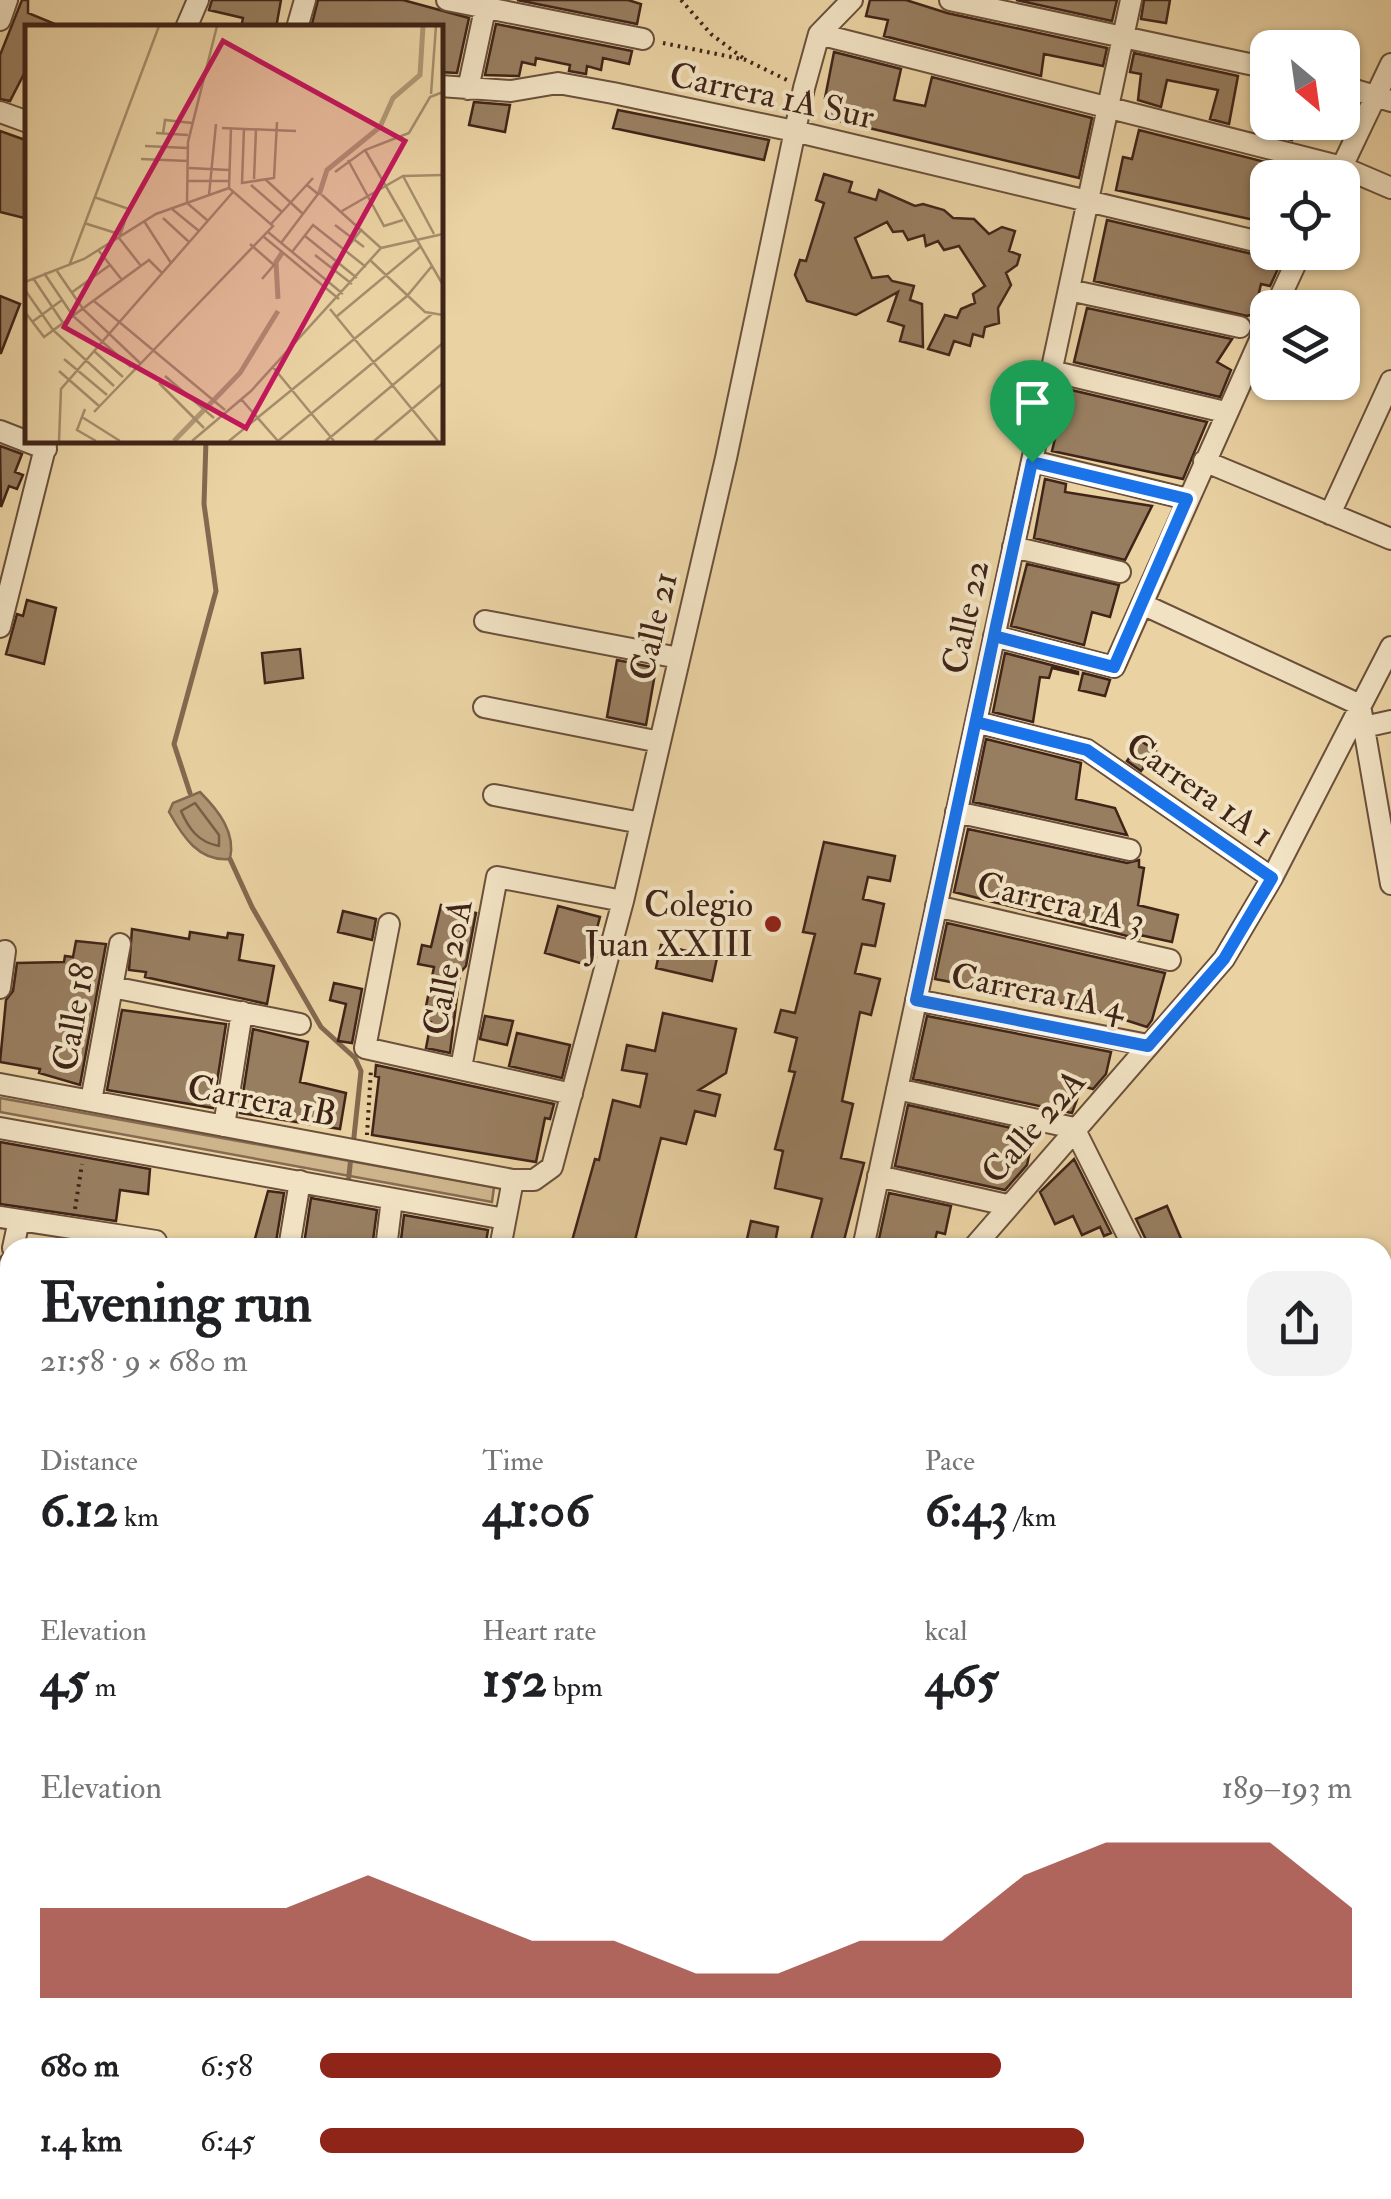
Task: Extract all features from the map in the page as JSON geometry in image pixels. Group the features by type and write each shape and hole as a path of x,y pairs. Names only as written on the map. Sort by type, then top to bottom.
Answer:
{"street":[{"path":"0,20 7,0"},
{"path":"187,25 198,0"},
{"path":"298,25 304,0"},
{"path":"447,0 486,4 644,40"},
{"name":"Calle 21","path":"513,1180 534,1180 552,1167 641,824 804,88 820,34 852,0"},
{"path":"950,0 1250,64"},
{"name":"Calle 22","path":"865,1238 1131,0"},
{"path":"468,88 486,4"},
{"path":"820,34 1108,105 1298,160"},
{"path":"1347,160 1384,98 1391,64"},
{"name":"Carrera 1A Sur","path":"442,86 511,91 558,83 794,131 1250,240"},
{"path":"0,112 25,121"},
{"path":"1360,178 1391,188"},
{"path":"1069,290 1240,327"},
{"path":"994,636 1114,667 1250,360"},
{"path":"1051,371 1225,412"},
{"path":"1330,514 1391,381"},
{"path":"0,430 25,438"},
{"path":"0,626 46,444"},
{"path":"1204,461 1391,540"},
{"path":"1032,462 1187,499"},
{"path":"1013,547 1120,572"},
{"path":"1142,604 1360,704 1391,884"},
{"path":"485,621 679,658"},
{"name":"Calle 22A","path":"981,1238 1224,959 1272,878 1391,647"},
{"path":"484,707 660,742"},
{"path":"1364,726 1391,721"},
{"name":"Carrera 1A 1","path":"976,722 1087,750 1272,878"},
{"path":"494,795 641,824"},
{"path":"956,812 1130,850"},
{"name":"Calle 20A","path":"460,1068 497,877 623,901"},
{"name":"Carrera 1A 3","path":"936,906 1170,960"},
{"path":"388,924 368,1049 572,1094"},
{"name":"Calle 18","path":"90,1101 120,944"},
{"path":"0,988 5,951"},
{"path":"112,986 300,1024"},
{"name":"Carrera 1A 4","path":"916,1000 1148,1046"},
{"path":"224,1126 242,1012"},
{"name":"Carrera 1B","path":"0,1084 513,1180"},
{"path":"897,1089 1074,1128 1129,1238"},
{"name":"Carrera 1B","path":"0,1128 505,1219"},
{"path":"878,1176 1007,1206"},
{"path":"502,1238 513,1180"},
{"path":"291,1238 300,1181"},
{"path":"387,1238 392,1199"},
{"path":"9,1218 137,1238"}],"path":[{"path":"681,0 711,34 746,60 804,88"},
{"path":"644,40 746,60"},
{"path":"358,1151 368,1049"},
{"path":"72,1228 86,1144"}],"shaded area":[{"path":"0,1098 494,1187 492,1202 0,1112"}],"water":[{"path":"200,792 224,823 231,840 230,859 209,856 193,846 169,812 173,803"}],"building":[{"path":"22,0 28,0 28,13 57,25 25,25 25,72 10,101 0,99 0,55"},
{"path":"212,0 281,0 277,25 242,25 243,18 209,10"},
{"path":"318,0 403,0 469,18 457,73 442,72 442,25 312,25"},
{"path":"517,0 628,0 641,4 637,24"},
{"path":"870,0 906,0 947,13 1107,48 1103,66 1044,54 1041,76 884,36 888,20 866,16"},
{"path":"1016,0 1117,0 1112,21"},
{"path":"1144,0 1170,0 1166,23 1141,19"},
{"path":"496,24 632,51 629,64 603,58 601,70 587,66 586,74 569,71 570,65 536,58 535,65 522,62 519,76 485,75"},
{"path":"834,52 901,69 894,100 925,106 932,77 1092,118 1079,178 827,118 831,100 825,98"},
{"path":"1134,53 1238,76 1229,124 1210,119 1218,90 1167,80 1161,107 1138,100 1141,74 1130,72"},
{"path":"474,102 510,105 505,132 469,125"},
{"path":"618,110 769,140 764,160 613,128"},
{"path":"1139,130 1255,160 1250,160 1250,219 1116,190 1123,157 1132,159"},
{"path":"0,131 25,140 25,218 0,212"},
{"path":"824,174 852,182 849,192 876,200 879,190 915,206 923,204 944,210 953,218 974,219 989,234 1002,227 1015,231 1009,251 1020,255 1017,265 1006,273 1011,285 998,308 999,323 985,327 983,337 973,334 970,346 954,341 949,355 928,349 945,315 957,318 961,309 975,303 973,294 985,286 959,246 944,250 938,241 926,246 924,235 908,240 903,231 893,232 887,222 855,238 872,278 888,276 892,281 914,286 910,300 922,304 923,347 900,341 904,326 888,321 898,292 856,315 807,301 795,275 800,260 806,261 824,203 816,200"},
{"path":"1107,220 1250,253 1250,270 1277,270 1270,286 1261,284 1260,290 1250,290 1247,316 1094,281"},
{"path":"0,296 20,304 1,353 0,353"},
{"path":"1087,308 1232,339 1217,362 1231,370 1220,397 1074,362"},
{"path":"1067,389 1207,422 1183,479 1052,451"},
{"path":"0,446 22,454 15,472 23,475 17,489 9,486 1,507"},
{"path":"1045,479 1066,484 1065,492 1152,506 1125,560 1034,538"},
{"path":"1027,564 1119,585 1110,617 1092,612 1084,645 1011,626"},
{"path":"27,600 56,608 44,664 6,654 17,614 23,616"},
{"path":"300,649 303,678 265,683 262,653"},
{"path":"1005,653 1078,674 1052,668 1049,678 1040,677 1033,722 993,712"},
{"path":"617,660 656,668 646,725 607,717"},
{"path":"1083,673 1110,680 1105,696 1079,690"},
{"path":"986,739 1081,763 1076,799 1115,808 1127,835 973,802"},
{"path":"1141,741 1156,751 1141,771 1127,761"},
{"path":"968,829 1127,863 1139,860 1139,867 1144,868 1138,905 1178,915 1172,942 1140,935 1139,939 954,892"},
{"path":"824,842 895,856 890,881 868,877 863,899 884,904 875,946 862,944 855,973 880,979 871,1015 860,1012 842,1101 853,1104 841,1158 864,1163 845,1238 812,1238 822,1199 775,1188 783,1151 775,1149 795,1072 789,1071 797,1038 775,1032 781,1010 795,1013 815,934 803,932"},
{"path":"441,905 476,913 466,966 460,973 450,1053 426,1048 431,1022 423,1021 434,967 418,964 422,945 431,947"},
{"path":"558,906 600,917 587,965 545,953"},
{"path":"343,911 376,919 372,940 338,932"},
{"path":"947,923 1165,973 1152,1020 1147,1027 1091,1009 935,979"},
{"path":"132,929 189,939 190,932 227,938 228,933 243,935 239,960 274,966 267,1004 129,970"},
{"path":"76,941 106,944 80,1085 39,1073 40,1069 0,1062 6,1000 13,991 17,963 64,962 65,956 73,957"},
{"path":"661,945 717,958 712,981 656,968"},
{"path":"334,983 362,989 352,1043 338,1041 346,1004 330,1000"},
{"path":"122,1010 226,1024 213,1108 107,1090"},
{"path":"663,1013 736,1029 726,1073 699,1090 720,1095 715,1116 695,1111 686,1144 661,1138 636,1238 573,1238 595,1159 599,1160 613,1100 640,1107 647,1074 622,1070 627,1045 655,1051"},
{"path":"485,1016 513,1021 507,1045 480,1039"},
{"path":"927,1016 1111,1052 1106,1074 1093,1089 1082,1086 1072,1113 913,1079"},
{"path":"253,1029 308,1042 300,1082 346,1093 340,1129 240,1113"},
{"path":"517,1033 570,1045 562,1078 509,1066"},
{"path":"376,1065 554,1104 550,1119 545,1118 536,1162 372,1135 379,1077 375,1076"},
{"path":"908,1105 1034,1133 1027,1165 1005,1190 895,1166"},
{"path":"0,1142 150,1169 148,1194 120,1190 116,1221 0,1204"},
{"path":"1074,1159 1111,1233 1104,1236 1100,1227 1082,1235 1073,1216 1055,1224 1040,1192"},
{"path":"268,1191 284,1193 277,1238 255,1238"},
{"path":"889,1193 951,1206 945,1234 937,1232 936,1238 879,1238"},
{"path":"311,1198 377,1210 373,1238 305,1238"},
{"path":"1167,1206 1181,1238 1145,1238 1136,1219"},
{"path":"404,1215 488,1230 487,1238 401,1238"},
{"path":"751,1221 778,1227 776,1238 747,1238"}],"waterway":[{"path":"190,793 174,744 216,591 204,504 206,442"},
{"path":"230,859 252,907 321,1027 355,1058 361,1071 353,1146"},
{"path":"348,1185 351,1156"}],"place":[{"name":"Colegio Juan XXIII","path":"773,924"}],"route":[{"path":"1032,462 996,626 976,722 1087,750 1272,878 1224,959 1148,1046 916,1000 976,722 994,636 1114,667 1187,499 1032,462"}]}
